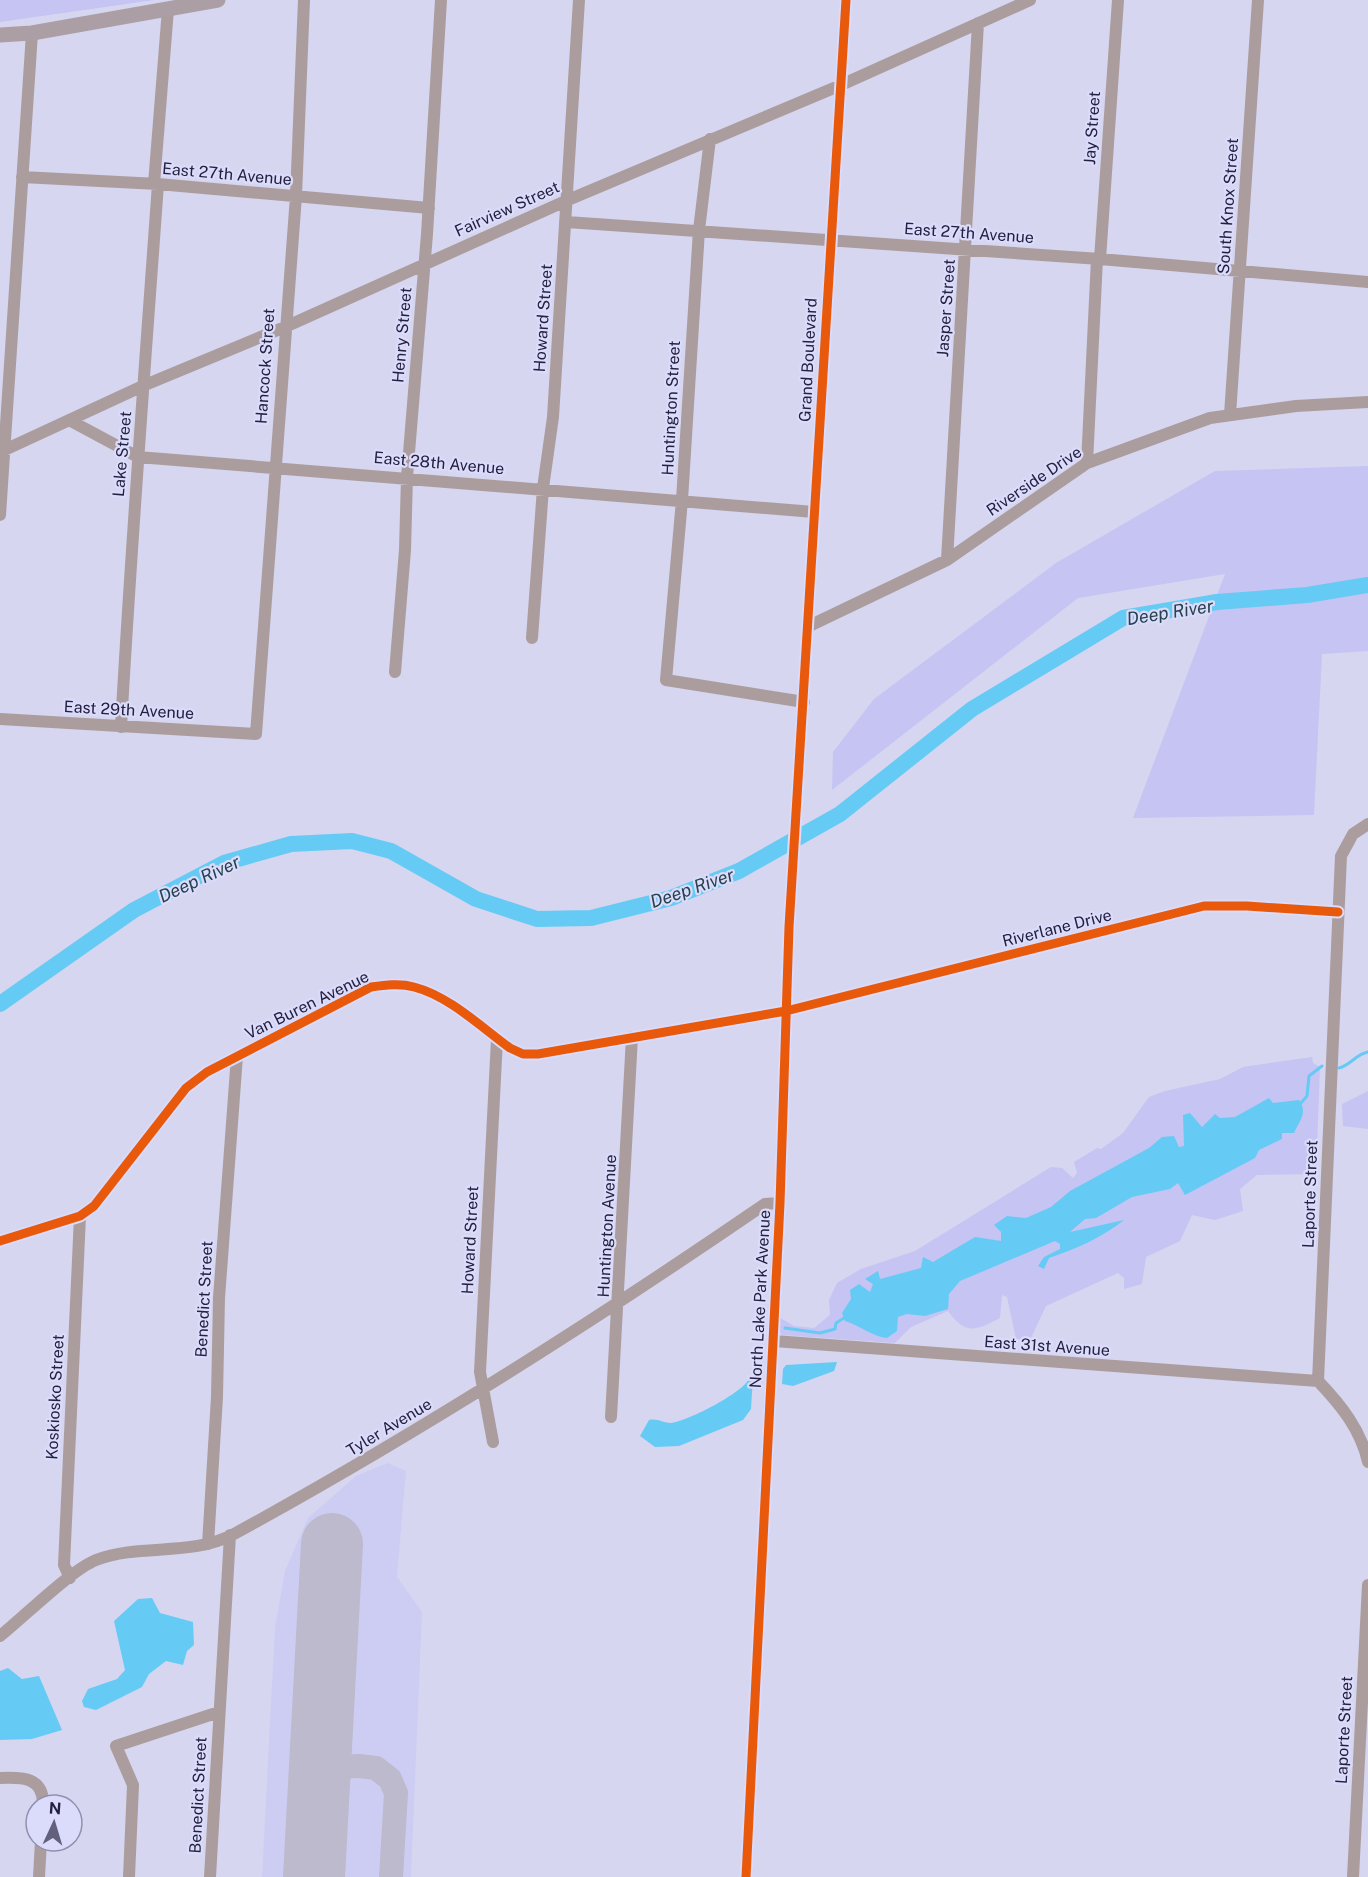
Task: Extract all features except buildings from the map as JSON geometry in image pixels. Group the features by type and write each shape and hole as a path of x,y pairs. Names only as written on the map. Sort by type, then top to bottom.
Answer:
{"main road":[{"path":"0,35 32,33 219,0"}],"street":[{"name":"Hancock Street","path":"256,734 274,466 296,196 304,0"},
{"name":"Henry Street","path":"395,672 405,550 407,477 429,208 441,0"},
{"name":"Howard Street","path":"532,638 543,488 553,417 567,222 579,0"},
{"name":"Grand Boulevard","path":"801,722 846,0"},
{"name":"Fairview Street","path":"2,451 145,385 285,327 568,200 841,85 1030,0"},
{"name":"Jay Street","path":"1087,462 1098,259 1118,0"},
{"name":"South Knox Street","path":"1230,415 1258,0"},
{"name":"Lake Street","path":"121,727 168,9"},
{"name":"Jasper Street","path":"947,560 978,23"},
{"path":"0,515 4,386 32,33"},
{"name":"Huntington Street","path":"710,139 699,230 682,500 666,680 804,702"},
{"name":"East 27th Avenue","path":"22,177 156,184 429,208"},
{"name":"East 27th Avenue","path":"567,222 966,249 1368,282"},
{"name":"Riverside Drive","path":"807,627 947,560 1087,462 1178,428 1230,415 1296,406 1368,402"},
{"name":"East 28th Avenue","path":"69,420 138,457 274,466 814,512"},
{"name":"East 29th Avenue","path":"0,719 256,734"},
{"name":"North Lake Park Avenue","path":"746,1877 774,1341 789,927 801,722"},
{"name":"Laporte Street","path":"1318,1381 1341,856 1353,834 1368,824"},
{"name":"Riverlane Drive","path":"786,1011 1204,906 1247,906 1338,912"},
{"name":"Van Buren Avenue","path":"0,1241 80,1216 94,1206 186,1088 207,1072 371,987 393,984 413,986 434,994 497,1039 523,1054 538,1054 786,1011"},
{"name":"Huntington Avenue","path":"611,1417 620,1303 632,1037"},
{"name":"Howard Street","path":"493,1442 480,1372 497,1039"},
{"name":"Benedict Street","path":"208,1544 217,1397 219,1298 237,1056"},
{"name":"Tyler Avenue","path":"0,1635 95,1560 208,1544 306,1496 484,1390 620,1303 765,1204 780,1203"},
{"name":"Koskiosko Street","path":"70,1578 64,1565 80,1216"},
{"name":"East 31st Avenue","path":"774,1341 1318,1381"},
{"path":"1318,1381 1343,1408 1366,1447 1368,1462"},
{"name":"Benedict Street","path":"210,1877 230,1535"},
{"name":"Laporte Street","path":"1353,1877 1364,1735 1368,1585"},
{"path":"129,1877 133,1785 116,1746 219,1712"},
{"path":"1,1778 22,1777 34,1781 42,1793"},
{"path":"39,1877 40,1853"}],"shaded area":[{"path":"0,0 154,0 0,22"},
{"path":"1368,466 1368,651 1322,654 1314,815 1133,818 1225,574 1078,598 832,790 833,752 874,699 1056,563 1215,471"},
{"path":"1312,1057 1313,1063 1320,1067 1316,1174 1257,1175 1240,1189 1243,1211 1215,1220 1192,1215 1180,1241 1146,1257 1142,1284 1124,1289 1124,1278 1118,1273 1046,1306 1030,1340 1016,1339 1007,1297 1002,1295 1000,1318 985,1325 978,1328 966,1327 954,1319 948,1311 911,1327 895,1343 782,1335 778,1328 777,1316 794,1326 814,1328 830,1315 829,1300 837,1283 861,1269 915,1251 1051,1167 1062,1168 1073,1178 1077,1173 1074,1162 1097,1148 1101,1149 1123,1133 1149,1097 1165,1091 1220,1079 1243,1067"},
{"path":"1368,1091 1368,1129 1343,1126 1342,1104"},
{"path":"1269,1098 1273,1103 1299,1100 1302,1104 1301,1120 1294,1133 1282,1133 1282,1139 1259,1150 1255,1158 1185,1195 1178,1183 1170,1189 1132,1197 1096,1218 1085,1219 1070,1232 1124,1220 1088,1242 1049,1258 1044,1269 1038,1266 1044,1257 1060,1249 1060,1244 1055,1241 960,1281 949,1294 948,1309 925,1316 907,1314 898,1317 897,1331 887,1338 845,1321 842,1313 851,1299 850,1290 859,1284 870,1292 873,1284 865,1279 878,1271 880,1279 921,1268 923,1257 933,1262 975,1237 1001,1241 1001,1232 994,1225 1007,1216 1026,1218 1051,1207 1070,1191 1149,1148 1162,1137 1174,1136 1179,1147 1184,1146 1183,1115 1190,1113 1202,1127 1215,1114 1220,1118 1235,1117"},
{"path":"837,1362 834,1371 793,1386 782,1384 783,1369 786,1365"},
{"path":"750,1377 753,1377 751,1409 743,1420 679,1446 655,1447 640,1436 649,1420 671,1423 690,1417 727,1398"},
{"path":"388,1463 406,1471 397,1577 422,1612 411,1877 262,1877 275,1627 285,1571 308,1518 356,1476"},
{"path":"152,1598 160,1613 193,1622 194,1645 187,1651 183,1665 166,1661 149,1674 142,1687 96,1710 84,1707 82,1701 88,1689 117,1679 125,1670 114,1621 138,1599"},
{"path":"8,1668 22,1679 39,1676 62,1730 32,1739 0,1740 0,1671"}],"waterway":[{"name":"Deep River","path":"0,1004 134,910 224,863 291,844 352,841 391,851 476,899 537,919 591,918 671,898 739,871 840,814 972,709 1123,618 1217,602 1307,595 1368,585"},
{"path":"1339,1068 1368,1052"},
{"path":"1301,1103 1307,1096 1309,1076 1322,1066"},
{"path":"785,1328 820,1333 835,1329 836,1323 844,1318"}],"taxiway":[{"path":"320,1768 359,1766 376,1768 390,1779 396,1793 391,1877"}],"runway":[{"path":"314,1877 332,1544"}],"cycle path":[{"path":"746,1877 780,1203 789,927 846,0"},
{"path":"0,1241 80,1216 94,1206 186,1088 207,1072 371,987 403,985 427,991 464,1013 510,1048 523,1054 538,1054 786,1011 1204,906 1247,906 1338,912"}]}
